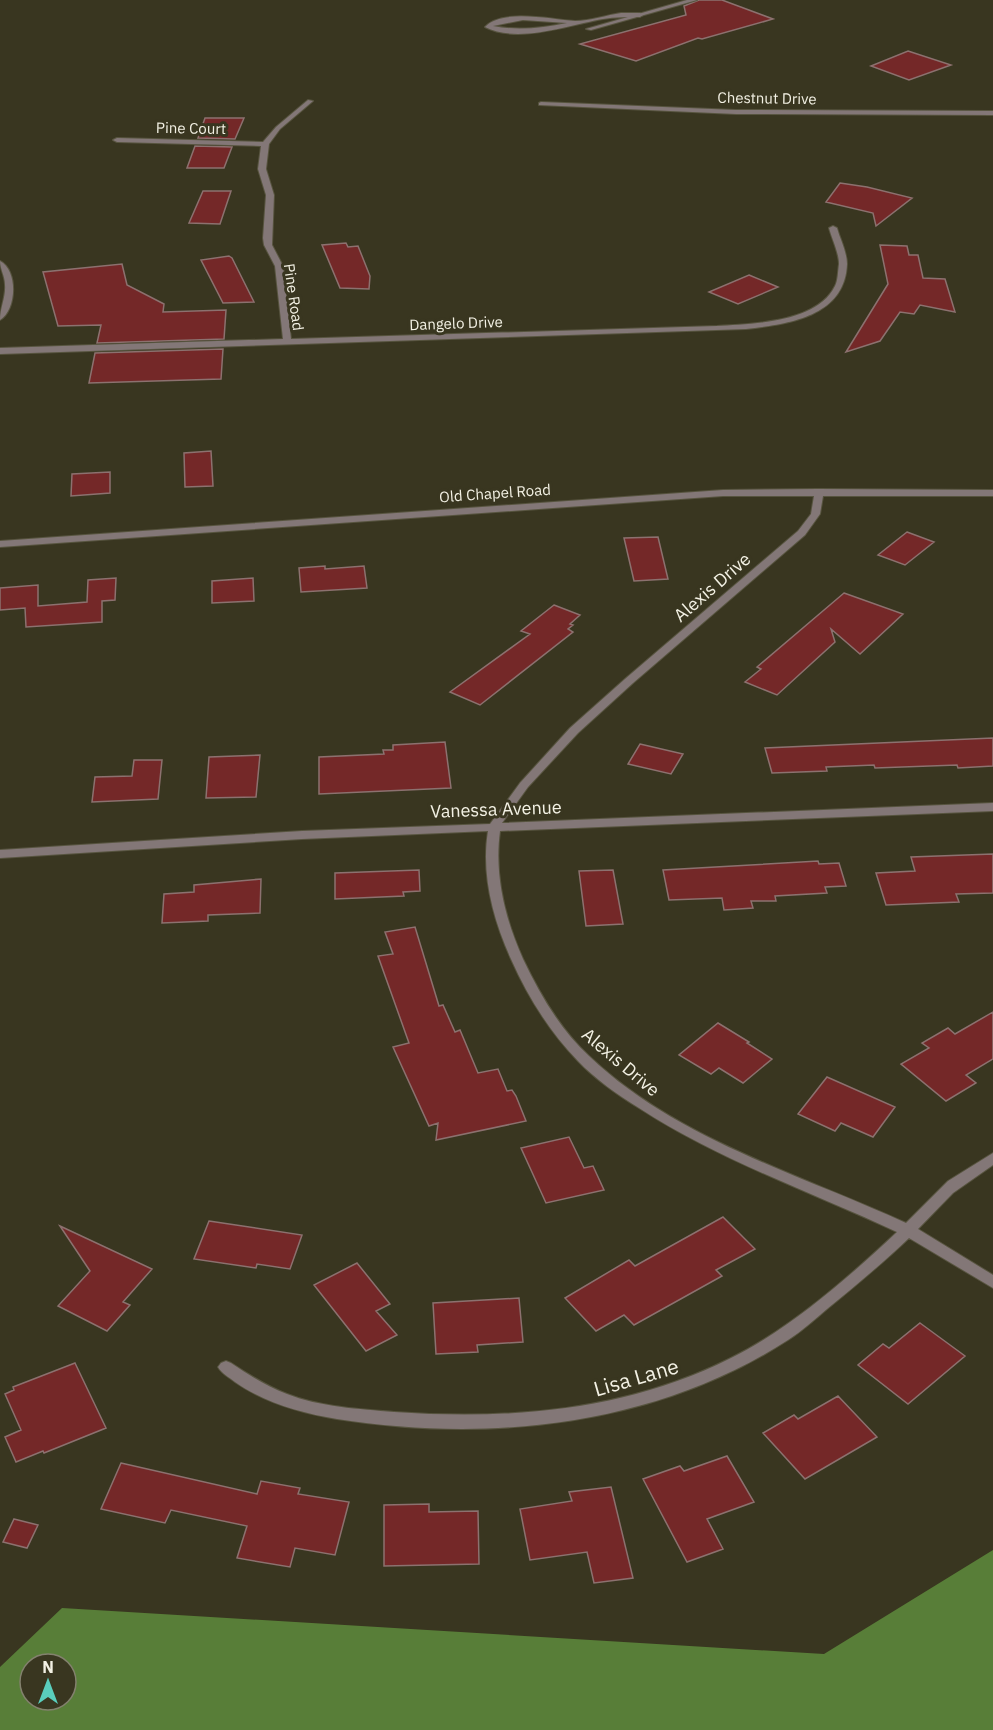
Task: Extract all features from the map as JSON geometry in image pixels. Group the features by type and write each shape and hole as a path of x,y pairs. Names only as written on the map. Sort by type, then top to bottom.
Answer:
{"street":[{"path":"589,29 694,0"},
{"path":"578,23 560,20 510,20 499,21 488,27 496,30 527,30 578,23 616,15 640,15"},
{"path":"265,144 278,128 310,101"},
{"name":"Chestnut Drive","path":"541,104 736,112 993,112"},
{"name":"Pine Court","path":"117,140 265,144"},
{"name":"Pine Road","path":"265,144 262,169 268,187 270,205 267,238 268,245 279,266 287,341"},
{"name":"Dangelo Drive","path":"0,351 701,329 776,324 811,313 829,300 835,291 843,273 839,240 833,228"},
{"path":"0,263 8,272 10,283 0,318"},
{"name":"Alexis Drive","path":"818,492 817,510 803,532 712,613 573,730 530,778 494,828 493,879 501,920 518,964 536,998 553,1023 588,1063 647,1108 703,1140 908,1230 993,1282"},
{"name":"Old Chapel Road","path":"0,544 723,493 993,493"},
{"name":"Vanessa Avenue","path":"0,854 302,835 993,807"},
{"name":"Lisa Lane","path":"226,1367 248,1384 281,1400 338,1413 414,1421 502,1423 588,1413 638,1402 721,1371 784,1335 908,1230 947,1190 993,1158"}],"green space":[{"path":"993,1550 993,1730 0,1730 0,1667 62,1608 824,1654"}],"building":[{"path":"699,0 722,0 773,19 702,39 698,38 636,61 580,44 686,15 684,6"},
{"path":"908,51 951,65 909,80 871,66"},
{"path":"205,118 244,118 235,139 198,138"},
{"path":"195,146 232,147 224,168 187,168"},
{"path":"840,183 912,198 876,226 873,213 826,202"},
{"path":"203,191 231,191 220,224 189,223"},
{"path":"346,243 348,247 358,246 370,276 369,289 340,288 322,245"},
{"path":"880,245 907,246 909,255 918,255 923,278 945,279 955,312 920,305 914,314 900,312 880,341 846,352 888,284"},
{"path":"229,256 254,302 223,303 201,260"},
{"path":"122,264 127,285 164,304 163,312 226,310 224,339 97,343 101,325 58,326 43,272"},
{"path":"749,275 778,287 738,304 709,292"},
{"path":"223,349 221,379 89,383 95,353"},
{"path":"211,451 213,486 185,487 184,453"},
{"path":"110,472 110,493 71,496 72,474"},
{"path":"907,532 934,542 905,565 878,555"},
{"path":"658,537 668,579 634,581 624,538"},
{"path":"325,566 325,569 364,566 367,588 301,592 299,568"},
{"path":"116,578 115,600 102,601 102,622 26,627 25,608 0,610 0,588 38,585 38,606 87,602 88,580"},
{"path":"253,578 254,601 212,603 212,581"},
{"path":"844,593 903,614 860,654 831,629 835,642 777,695 745,682 761,669 757,667"},
{"path":"554,605 580,615 570,624 573,625 568,629 573,632 480,705 450,692 530,634 521,631"},
{"path":"993,738 993,766 958,768 957,765 875,768 874,765 826,767 827,771 772,773 765,748"},
{"path":"445,742 451,788 319,794 319,757 384,754 383,750 393,750 393,745"},
{"path":"640,744 683,754 671,774 628,764"},
{"path":"260,755 256,797 206,798 209,757"},
{"path":"134,760 162,760 158,799 92,802 95,777 132,776"},
{"path":"993,854 993,893 956,894 959,902 886,905 876,873 915,871 911,857"},
{"path":"818,861 819,864 839,863 846,886 825,887 827,893 775,896 776,901 751,901 753,908 724,910 722,898 669,900 663,870"},
{"path":"419,870 420,891 403,892 404,896 335,899 335,873"},
{"path":"613,870 623,924 586,926 579,871"},
{"path":"261,879 260,913 208,915 208,921 162,923 164,894 194,892 194,885"},
{"path":"415,927 439,1006 443,1005 455,1032 460,1030 478,1073 498,1069 507,1091 512,1090 516,1096 526,1121 436,1140 438,1123 429,1126 393,1047 409,1043 378,956 393,954 385,932"},
{"path":"993,1012 993,1059 966,1075 976,1083 946,1101 901,1064 929,1048 922,1043 948,1028 955,1034"},
{"path":"718,1023 772,1059 743,1083 719,1068 711,1074 679,1055"},
{"path":"827,1077 895,1107 873,1137 841,1123 835,1131 798,1114"},
{"path":"569,1137 584,1168 593,1166 604,1190 546,1203 521,1148"},
{"path":"723,1217 755,1249 716,1270 722,1276 634,1325 624,1315 596,1331 565,1298 629,1260 635,1266"},
{"path":"209,1221 302,1235 290,1269 257,1264 256,1268 194,1259"},
{"path":"60,1226 152,1269 123,1302 130,1305 107,1331 58,1306 90,1271"},
{"path":"357,1263 390,1304 376,1311 397,1335 366,1351 314,1285"},
{"path":"519,1298 523,1342 477,1345 478,1352 436,1354 433,1303"},
{"path":"920,1323 965,1356 908,1404 858,1365 883,1344 889,1348"},
{"path":"75,1363 106,1428 16,1462 5,1437 21,1430 5,1394 14,1390 13,1387"},
{"path":"838,1396 877,1437 805,1479 763,1433 794,1415 798,1419"},
{"path":"727,1456 754,1502 707,1519 723,1549 687,1562 643,1479 680,1466 684,1471"},
{"path":"121,1463 257,1494 261,1481 300,1488 298,1494 349,1502 335,1555 295,1548 290,1567 237,1558 247,1526 171,1510 165,1523 101,1509"},
{"path":"611,1487 633,1578 594,1583 587,1552 530,1560 520,1509 572,1501 569,1492"},
{"path":"429,1504 429,1512 478,1511 479,1564 384,1566 384,1505"},
{"path":"14,1519 38,1525 27,1548 3,1542"}]}
